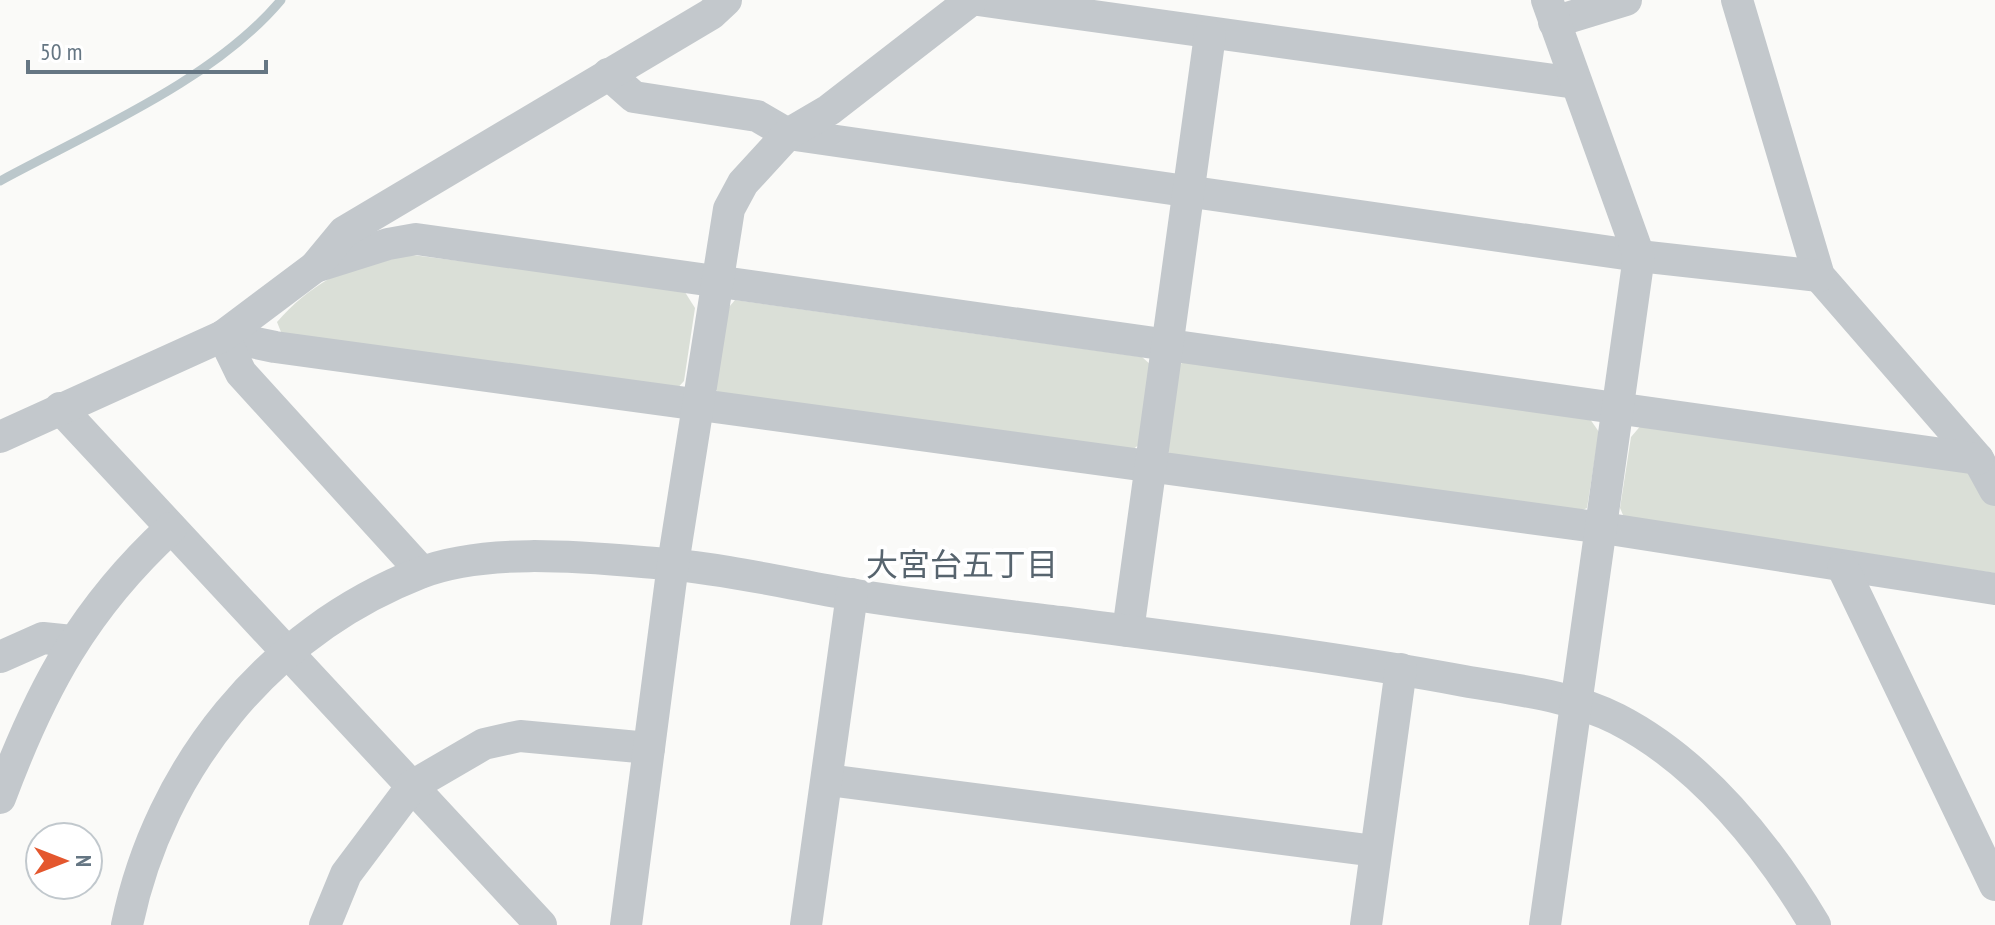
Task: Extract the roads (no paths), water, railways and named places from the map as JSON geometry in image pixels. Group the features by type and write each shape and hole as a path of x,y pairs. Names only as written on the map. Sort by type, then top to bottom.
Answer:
{"street":[{"path":"0,437 223,336 315,267 344,232 711,14 726,0"},
{"path":"626,925 673,564 729,209 743,183 788,134 829,110 971,0"},
{"path":"978,0 1210,35 1576,83"},
{"path":"1548,924 1574,701 1603,528 1639,256 1550,11 1626,0"},
{"path":"1737,0 1819,276 1978,459 1995,490"},
{"path":"1128,631 1210,35"},
{"path":"608,74 634,97 757,116 788,134 1639,256 1819,276"},
{"path":"315,267 388,244 416,239 1978,459"},
{"path":"223,336 275,347 1603,528 1843,568 1995,589"},
{"path":"223,336 241,373 422,572"},
{"path":"60,408 541,925"},
{"path":"0,798 22,738 72,641 111,589 171,528"},
{"path":"127,925 135,888 165,809 198,751 286,651 323,625 422,572 478,560 530,558 673,564 852,594 1401,669 1574,701 1620,721 1706,786 1773,862 1815,925"},
{"path":"1843,568 1995,885"},
{"path":"806,925 852,594"},
{"path":"0,657 43,638 72,641"},
{"path":"1366,925 1401,669"},
{"path":"325,925 346,874 412,786 484,744 520,736 649,748"},
{"path":"828,780 1375,851"}],"waterway":[{"path":"0,181 112,123 187,79 253,29 281,0"}],"district":[{"name":"大宮台五丁目","path":"962,565"}]}
